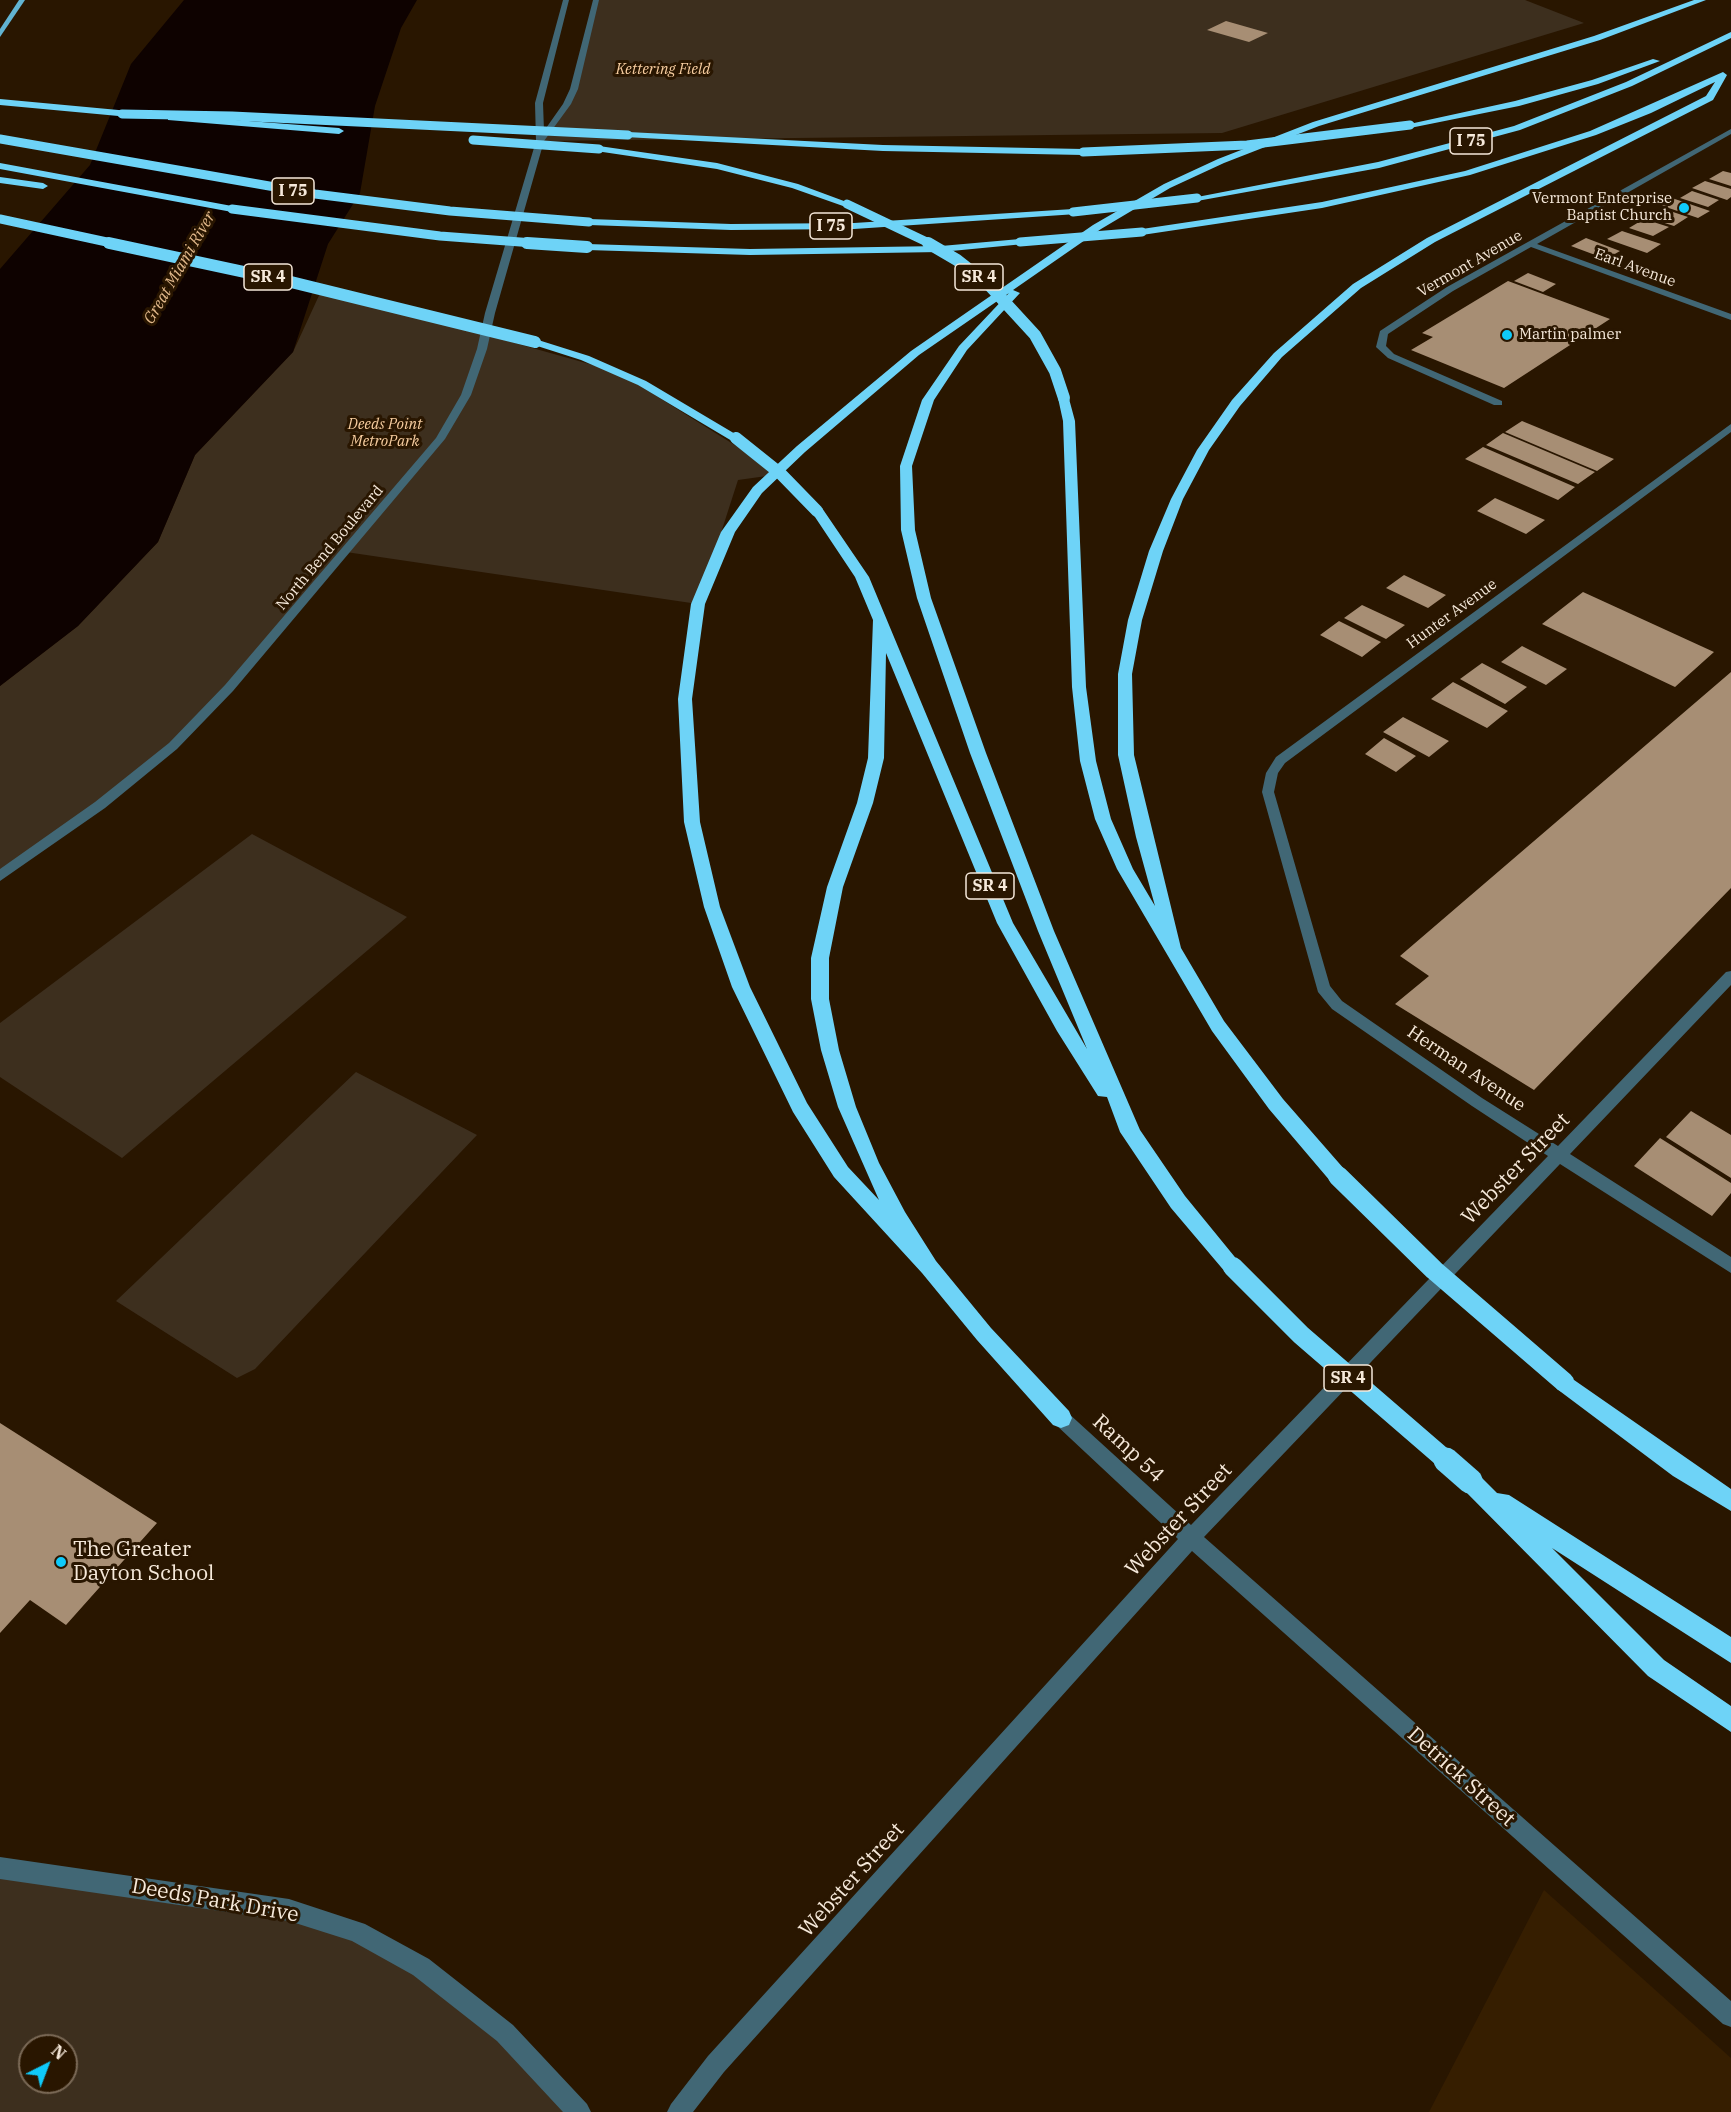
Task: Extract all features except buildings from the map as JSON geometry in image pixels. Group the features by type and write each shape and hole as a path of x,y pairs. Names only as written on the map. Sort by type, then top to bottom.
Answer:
{"highway":[{"path":"1061,1418 841,1172 800,1107 741,987 712,907 692,822 685,699 690,647 698,604 728,532 757,490 801,448 915,353 1044,262 1156,192 1221,160 1316,124 1578,44 1702,0"},
{"path":"122,114 243,117 919,149 1083,152 1247,145 1410,125 1507,106 1574,88 1731,35"},
{"name":"I 75","path":"0,139 315,194 460,212 589,222 730,226 854,226 1073,212 1197,198 1379,165 1517,128 1629,84 1731,35"},
{"path":"1173,947 1156,872 1144,837 1126,755 1125,674 1135,620 1156,551 1177,499 1203,450 1236,404 1278,355 1297,335 1357,286 1393,262 1440,236 1710,98 1727,73"},
{"name":"I 75","path":"0,166 232,209 440,236 587,247 783,252 941,249 1142,232 1322,205 1467,173 1593,133 1648,111 1727,73"},
{"path":"0,102 122,114 398,135"},
{"name":"SR 4","path":"457,139 599,149 687,160 795,186 847,204 938,248 990,286 1035,335 1055,371 1069,421 1079,687 1088,761 1103,819 1125,869 1218,1026 1276,1104 1338,1176 1434,1270 1564,1382 1681,1469 1731,1501"},
{"path":"0,180 232,209"},
{"name":"SR 4","path":"0,219 291,282 535,342 585,358 642,383 736,438 781,474 818,511 862,577 1005,923 1063,1026 1133,1137 1178,1202 1233,1267 1301,1335 1470,1481 1731,1651"},
{"path":"1044,262 963,348 928,400 906,466 908,530 924,598 978,753 1046,931 1133,1137"},
{"path":"880,619 876,759 865,803 825,927 820,958 820,999 830,1050 862,1144 898,1218 929,1268"},
{"path":"1470,1481 1656,1668 1731,1720"}],"main road":[{"path":"0,35 22,0"}],"street":[{"name":"North Bend Boulevard","path":"0,876 100,805 173,746 229,688 440,439 466,395 482,349 540,141 539,103 566,0"},
{"name":"North Bend Boulevard","path":"540,141 567,104 574,89 596,0"},
{"name":"Vermont Avenue","path":"1498,403 1391,356 1381,347 1380,338 1383,333 1450,289 1731,131"},
{"name":"Earl Avenue","path":"1530,244 1731,317"},
{"name":"Hunter Avenue","path":"1288,864 1268,792 1272,773 1280,760 1731,427"},
{"name":"Herman Avenue","path":"1288,864 1323,988 1337,1005 1478,1102 1731,1266"},
{"name":"Webster Street","path":"679,2112 716,2064 1191,1538 1731,976"},
{"name":"Ramp 54","path":"1061,1418 1191,1538"},
{"name":"Detrick Street","path":"1191,1538 1731,2016"},
{"name":"Deeds Park Drive","path":"0,1868 289,1910 357,1932 421,1967 505,2032 579,2112"}],"shaded area":[{"path":"1544,1890 1731,2058 1731,2112 1429,2112"}],"green space":[{"name":"Kettering Field","path":"596,0 1525,0 1584,23 1222,133 540,141 567,104"},
{"name":"Deeds Point MetroPark","path":"322,289 618,372 781,474 738,480 698,604 346,552 173,746 0,876 0,686 78,626 158,542 195,455 293,352"},
{"path":"252,834 407,917 122,1158 0,1077 0,1023"},
{"path":"356,1072 477,1135 255,1369 237,1378 116,1301"},
{"path":"0,1868 289,1910 421,1967 579,2112 0,2112"}],"water":[{"name":"Great Miami River","path":"184,0 417,0 401,28 375,106 360,193 328,244 293,352 195,455 158,542 78,626 0,686 0,269 90,165 131,64"}],"place":[{"name":"Vermont Enterprise Baptist Church","path":"1684,208"},
{"name":"Martin palmer","path":"1507,335"},
{"name":"The Greater Dayton School","path":"61,1562"}]}
